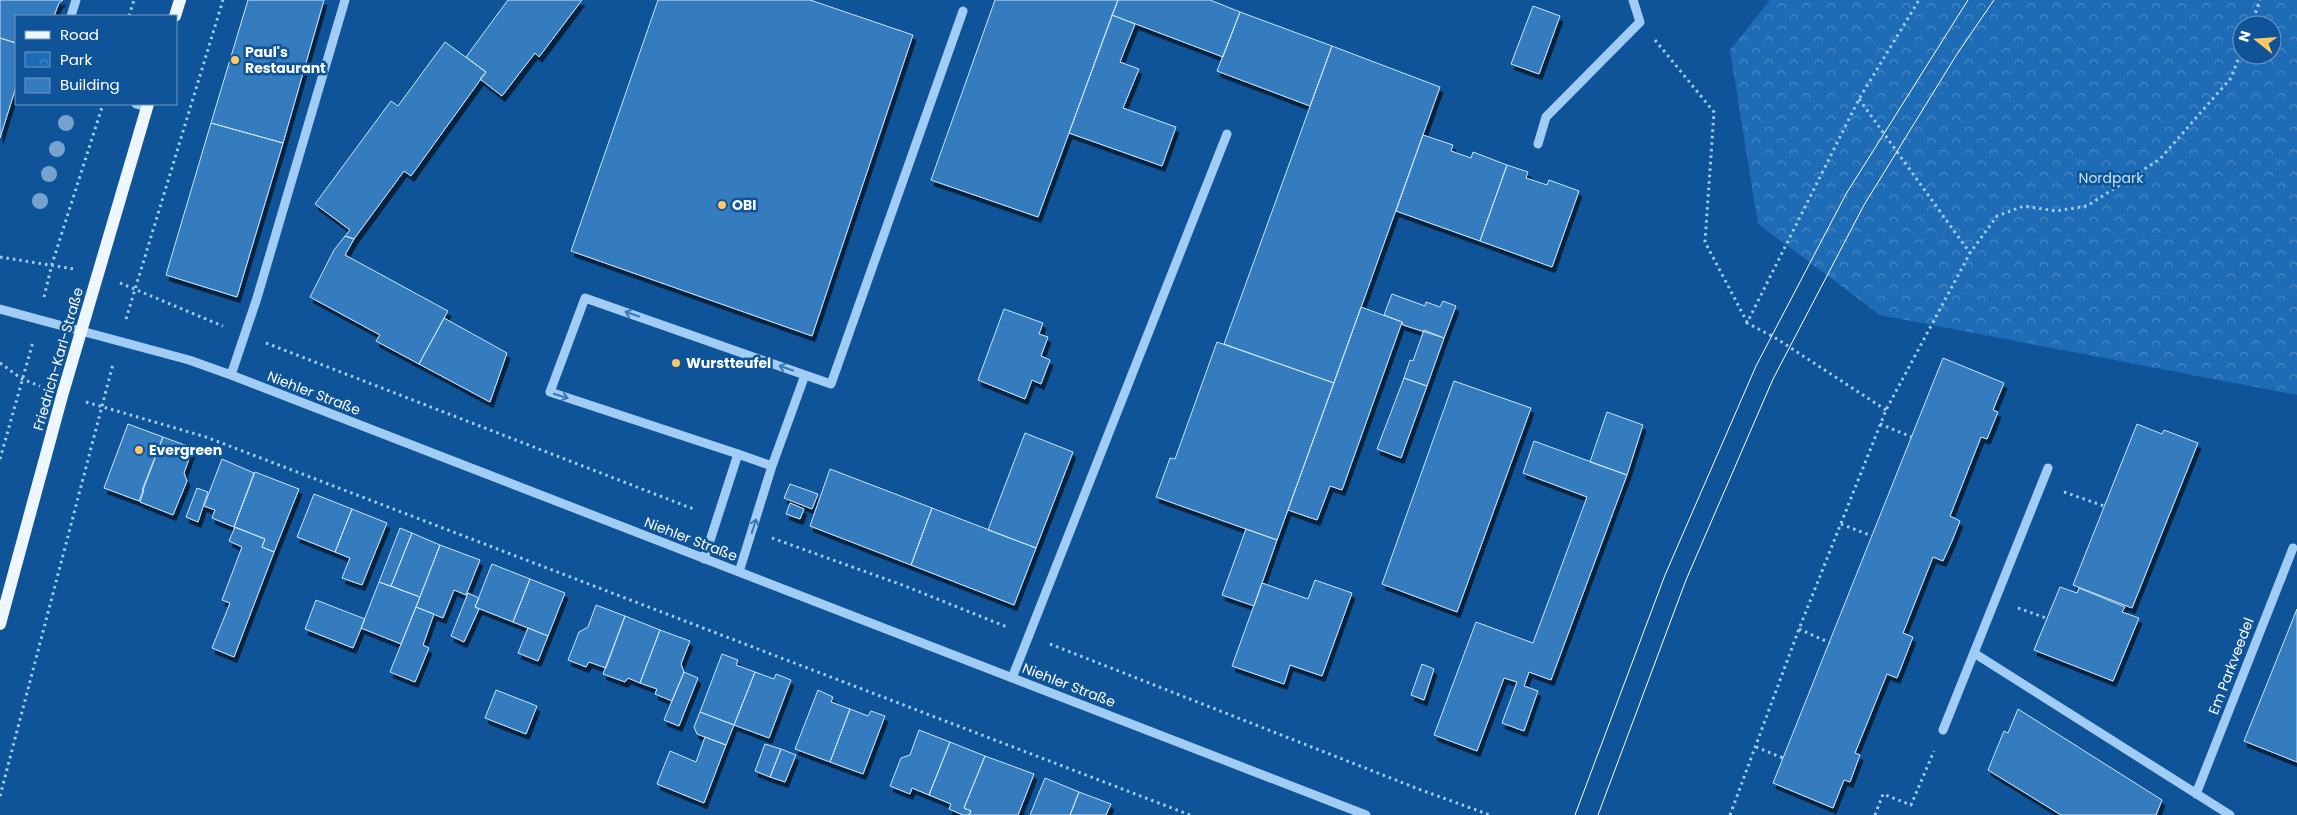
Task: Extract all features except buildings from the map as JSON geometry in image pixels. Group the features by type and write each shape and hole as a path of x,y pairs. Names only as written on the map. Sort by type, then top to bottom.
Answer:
{"main road":[{"path":"175,15 180,0"},
{"name":"Friedrich-Karl-Straße","path":"0,624 144,105"}],"street":[{"path":"71,15 76,0"},
{"path":"231,375 257,298 345,0"},
{"path":"1538,144 1546,117 1640,22 1633,0"},
{"path":"772,466 550,392 585,298 831,384 963,12"},
{"path":"1012,678 1227,134"},
{"name":"Niehler Straße","path":"0,309 189,360 231,375 1366,815"},
{"path":"739,572 772,466 805,375"},
{"path":"704,559 738,454"},
{"path":"1943,730 2048,468"},
{"name":"Em Parkveedel","path":"2196,794 2293,548"},
{"path":"1974,653 2230,815"}],"path":[{"path":"129,15 134,0"},
{"path":"0,796 119,341 223,0"},
{"path":"1747,323 1860,99 1919,0"},
{"path":"2255,15 2260,0"},
{"path":"1640,22 1714,112 1704,242 1747,323 1774,337 1886,410"},
{"path":"1730,815 1799,629 1880,424 1970,253 1998,216 2024,206 2056,211 2087,206 2160,159 2231,78 2236,65"},
{"path":"1860,99 1970,253"},
{"path":"0,459 39,320 52,264 103,105"},
{"path":"0,362 22,379 62,396 103,406 215,440 1190,815"},
{"path":"1880,424 1912,437"},
{"path":"2042,484 2104,506"},
{"path":"1841,524 1872,536"},
{"path":"1996,600 2046,618"},
{"path":"1799,629 1830,642"},
{"path":"1875,815 1883,794 1911,805 1943,730"},
{"path":"1756,748 1783,758"}],"green space":[{"name":"Nordpark","path":"1770,0 2297,0 2297,395 1880,315 1758,224 1730,50"}],"tram line":[{"path":"1575,815 1665,575 1756,366 1846,194 1968,0"},
{"path":"1598,815 1686,580 1773,379 1864,205 1957,54 1994,0"}],"place":[{"name":"Paul's Restaurant","path":"235,60"},
{"name":"OBI","path":"722,205"},
{"name":"Wurstteufel","path":"676,363"},
{"name":"Evergreen","path":"139,450"}]}
